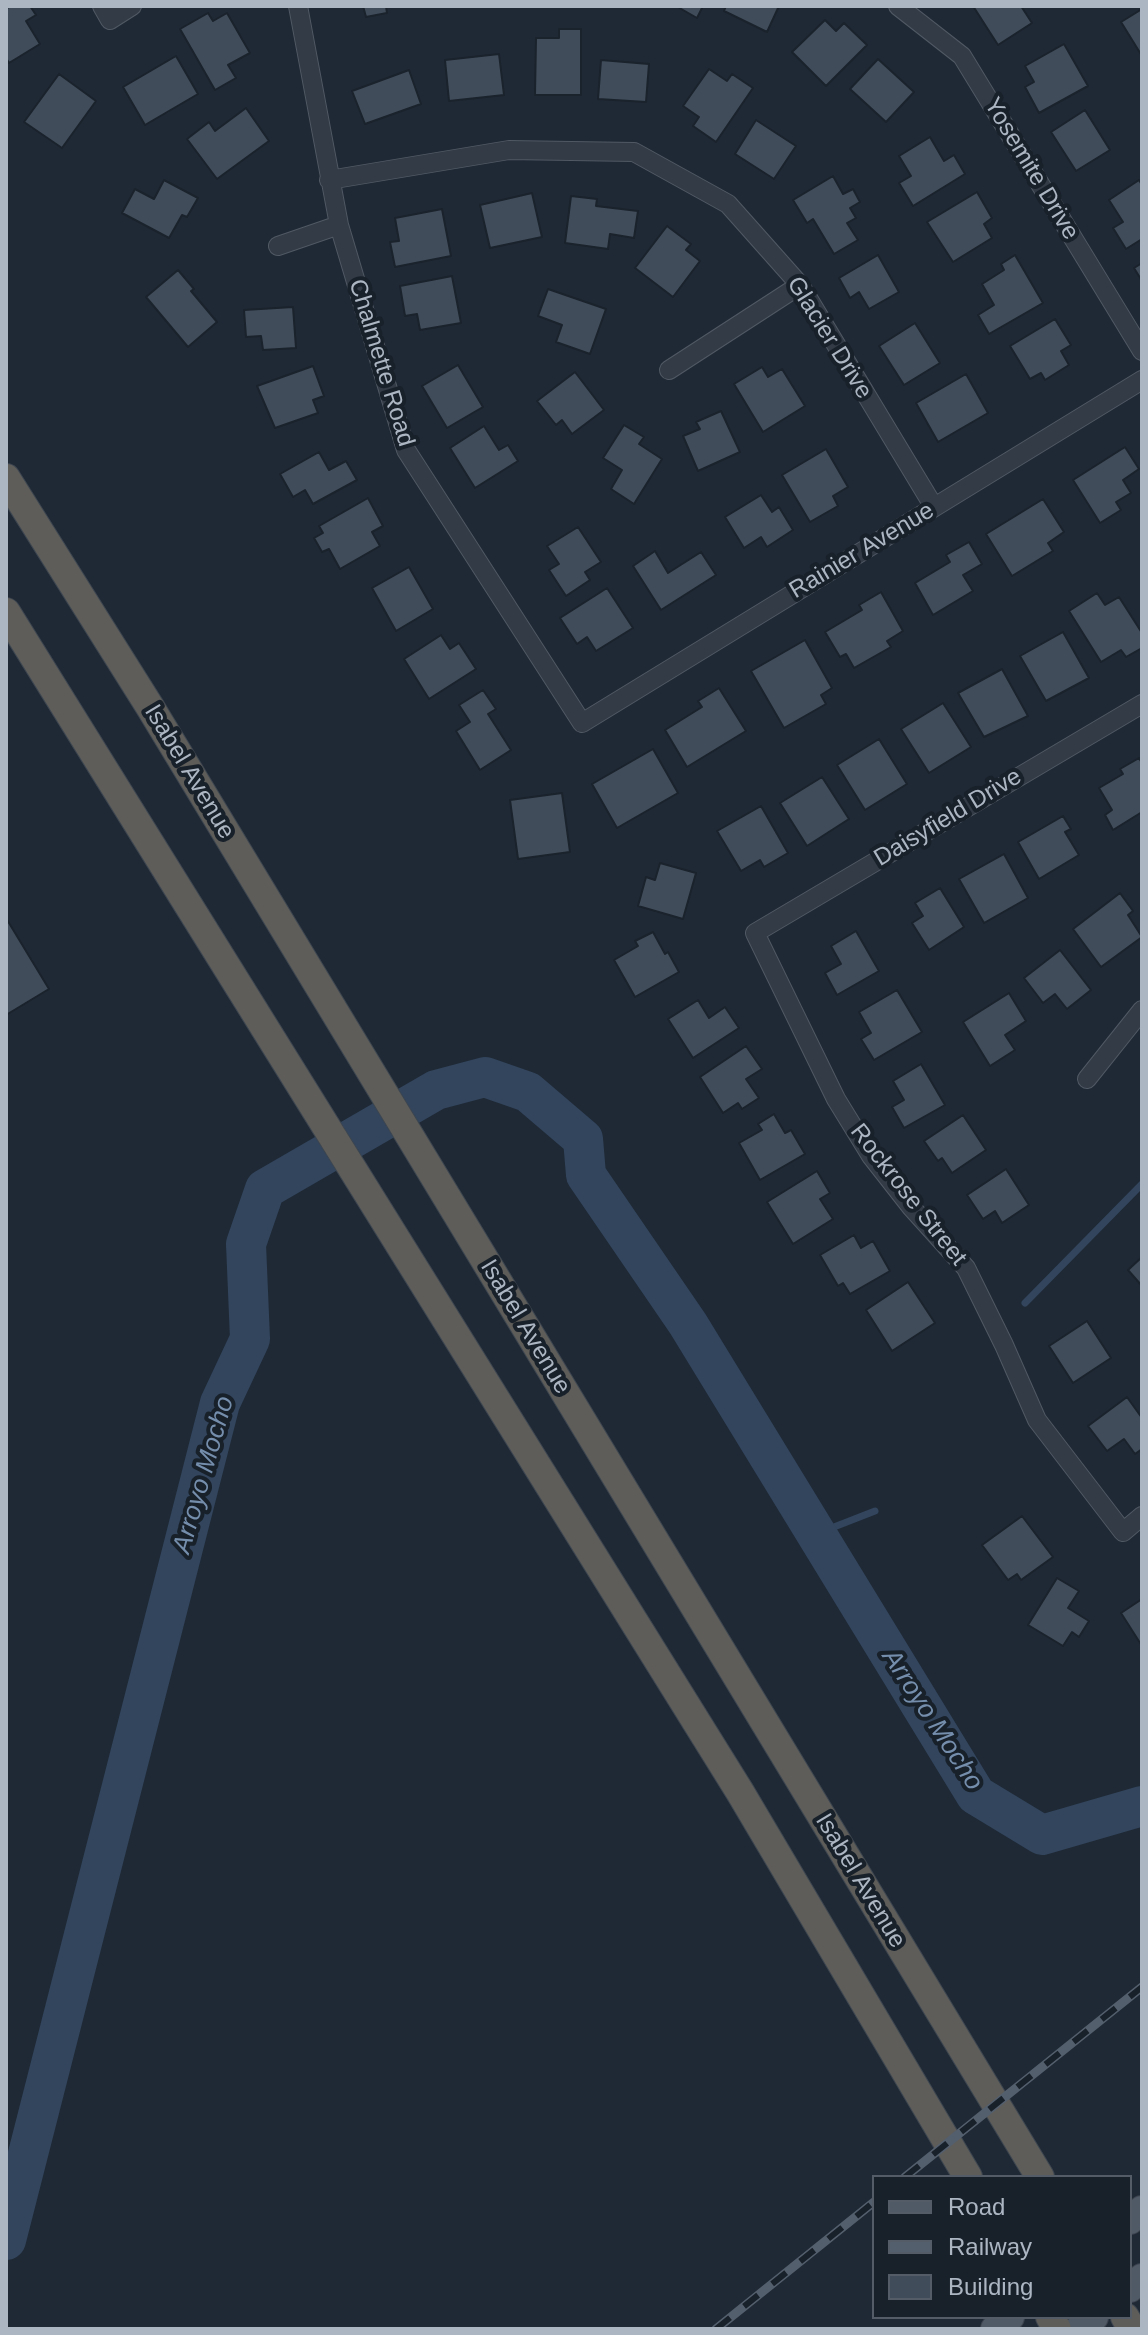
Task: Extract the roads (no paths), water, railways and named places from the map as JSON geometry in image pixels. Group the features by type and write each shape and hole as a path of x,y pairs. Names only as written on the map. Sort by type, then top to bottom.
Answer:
{"highway":[{"name":"Isabel Avenue","path":"6,478 150,707 1039,2175"},
{"path":"6,612 740,1792 967,2175"}],"street":[{"path":"102,6 110,20 132,6"},
{"name":"Chalmette Road","path":"298,6 339,225 406,450 582,723"},
{"name":"Yosemite Drive","path":"898,6 962,56 1142,351"},
{"name":"Glacier Drive","path":"329,180 509,150 634,152 728,204 800,285 934,507"},
{"path":"278,246 339,225"},
{"path":"669,370 800,285"},
{"name":"Rainier Avenue","path":"582,723 1142,380"},
{"name":"Daisyfield Drive","path":"755,933 1142,704"},
{"name":"Rockrose Street","path":"755,933 836,1099 871,1156 966,1268 1037,1420 1123,1532 1142,1516"},
{"path":"1087,1079 1142,1010"}],"waterway":[{"name":"Arroyo Mocho","path":"6,2240 220,1403 250,1339 246,1244 265,1189 436,1090 485,1077 528,1092 583,1139 586,1175 688,1324 976,1795 1042,1835 1142,1806"},
{"name":"Arroyo Mocho","path":"1025,1303 1142,1184"},
{"name":"Arroyo Mocho","path":"816,1534 875,1511"}],"railway":[{"path":"907,2175 1142,1987"},
{"path":"716,2329 872,2204"}]}
